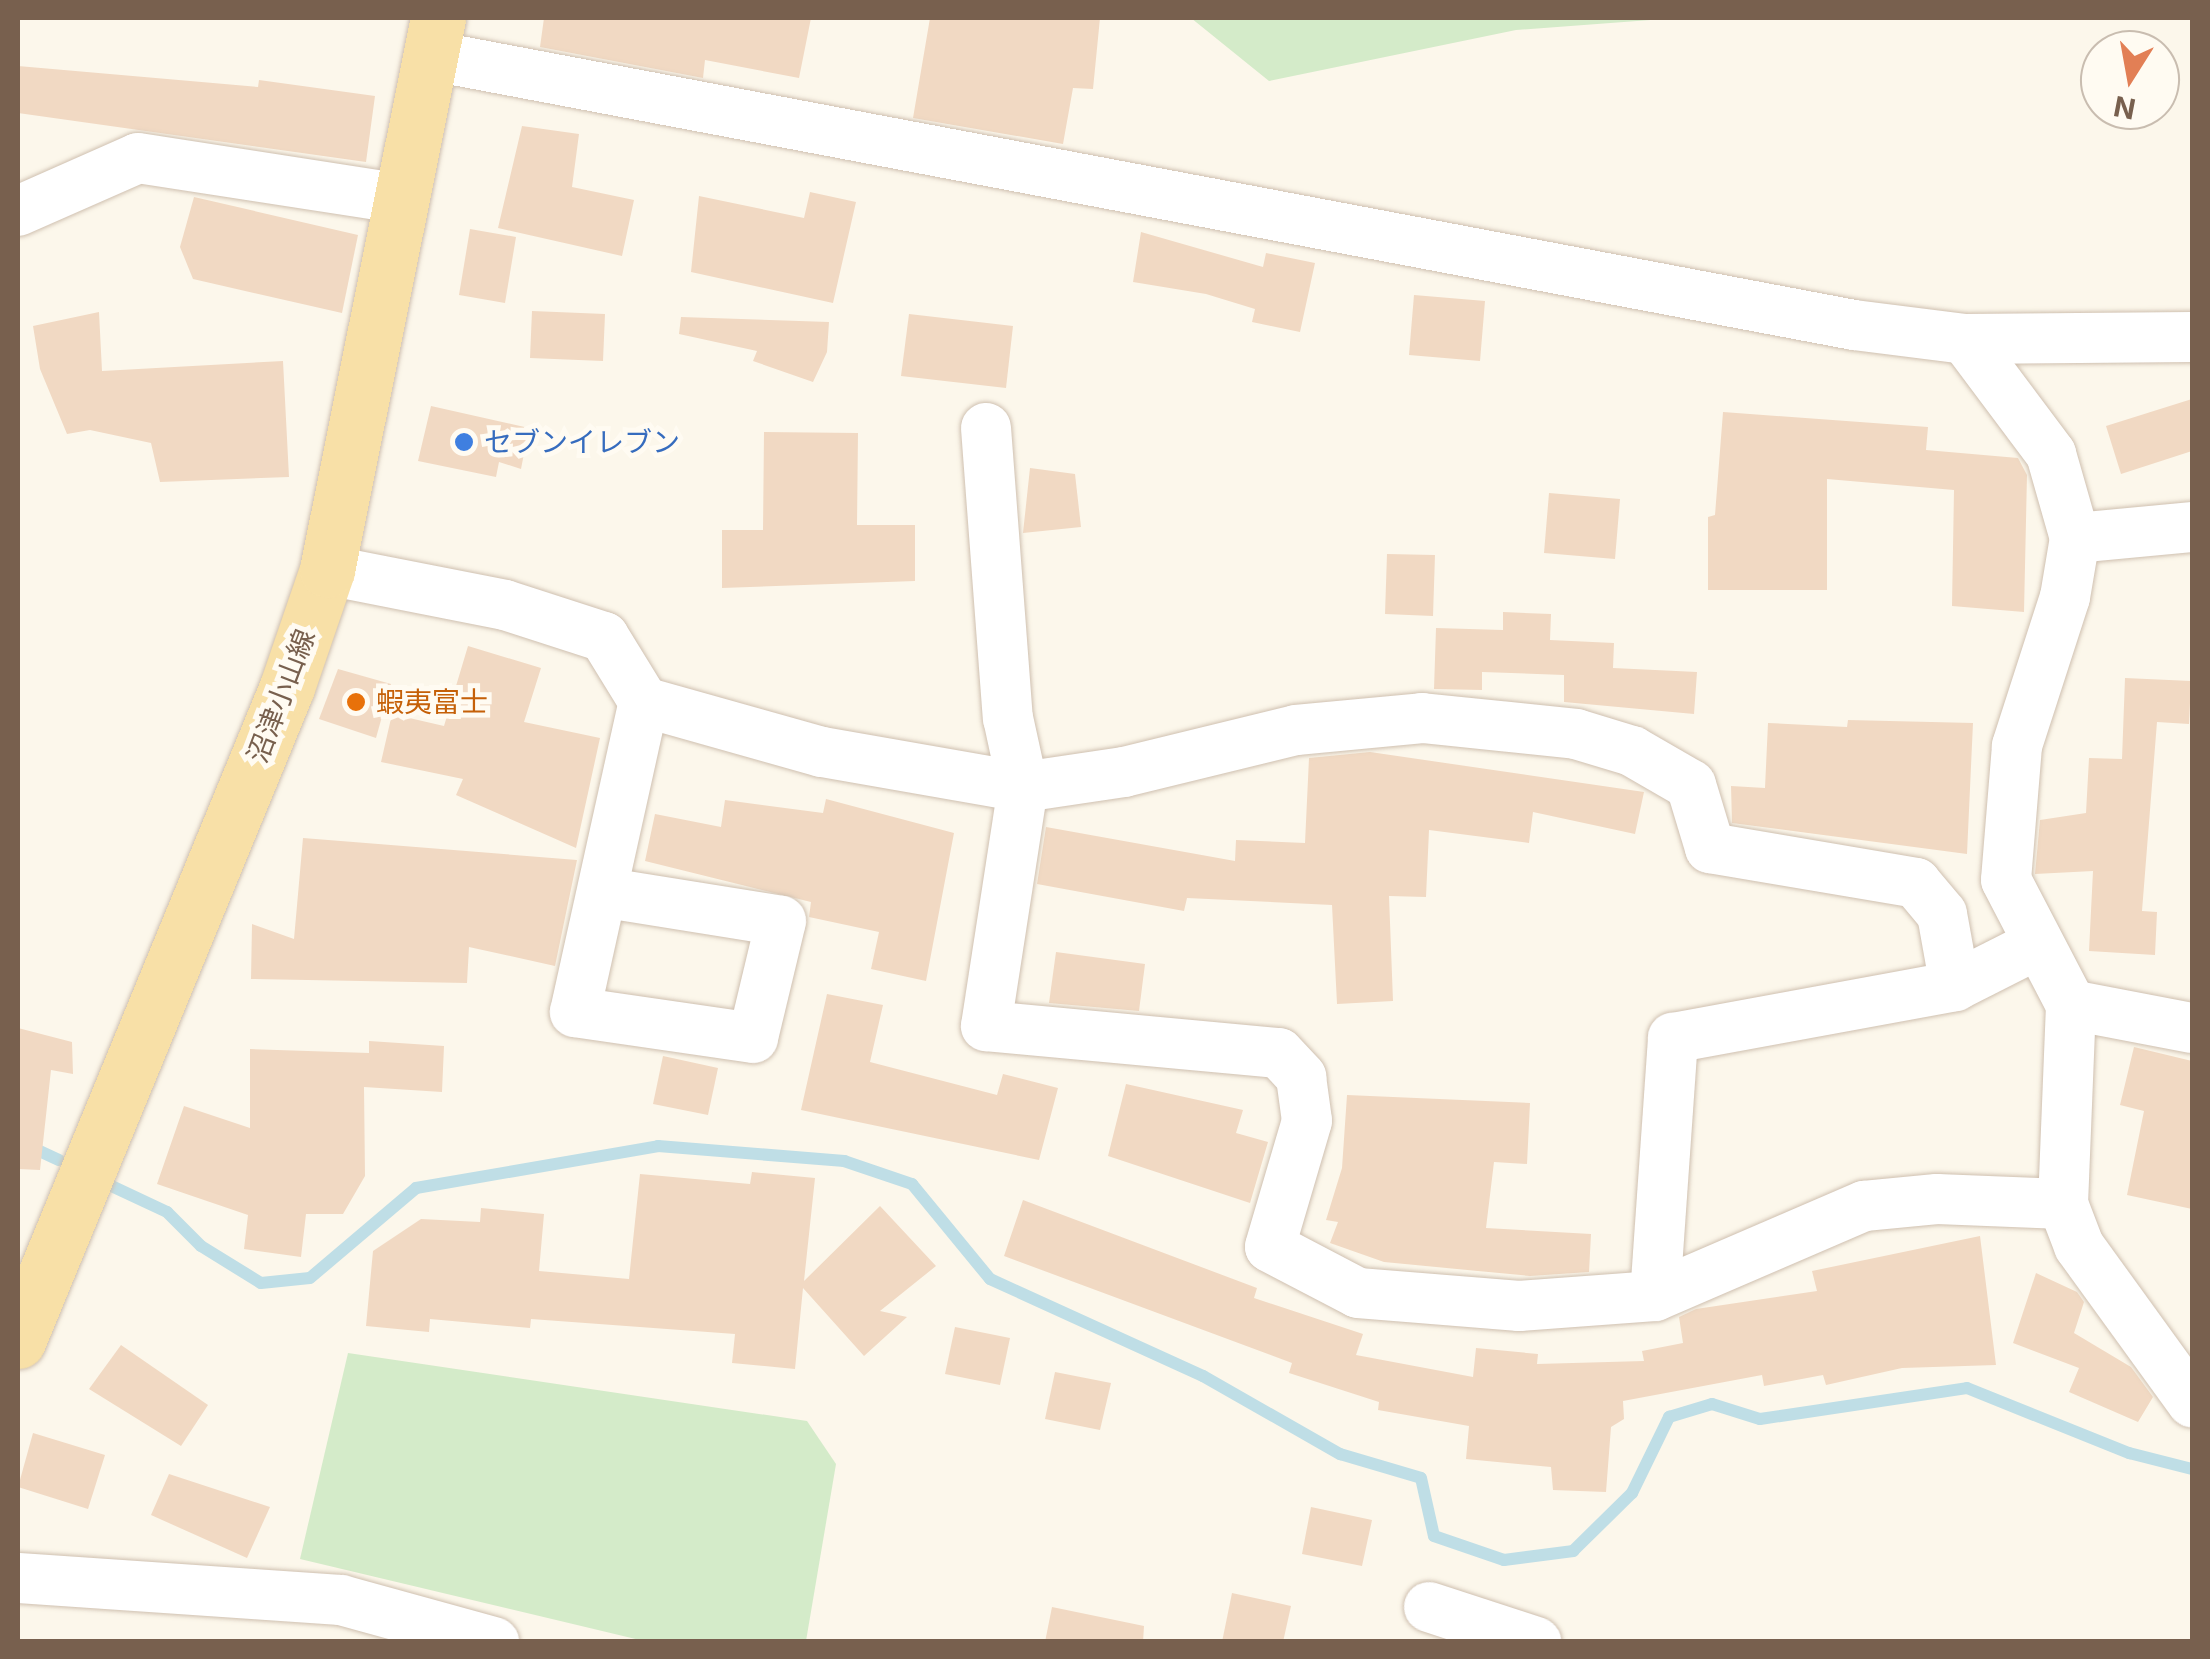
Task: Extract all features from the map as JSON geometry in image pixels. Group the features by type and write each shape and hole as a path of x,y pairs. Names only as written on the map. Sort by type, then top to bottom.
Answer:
{"main road":[{"name":"沼津小山線","path":"18,1342 287,687 327,570 435,37"}],"street":[{"path":"435,37 1854,326 1964,339 2192,337"},
{"path":"18,212 138,158 404,199"},
{"path":"1964,339 2051,454 2074,538 2065,597 2017,746 2006,880 2034,946 2071,1004 2063,1204 2078,1246 2192,1402"},
{"path":"986,428 1008,718 1023,787 986,1026 1279,1053 1301,1078 1307,1121 1270,1247 1358,1293 1519,1306 1655,1296 1864,1206 1937,1199 2063,1204"},
{"path":"2074,538 2192,527"},
{"path":"327,570 505,604 604,637 644,702 822,752 1023,787 1124,772 1296,730 1422,718 1576,734 1632,750 1691,785 1710,848 1916,883 1942,914 1955,986"},
{"path":"606,894 644,702"},
{"path":"1655,1296 1673,1038 1955,986 2034,946"},
{"path":"2071,1004 2192,1028"},
{"path":"18,1578 341,1600 494,1642"},
{"path":"1429,1607 1536,1642"}],"green space":[{"path":"1191,18 1677,18 1516,30 1269,81"},
{"path":"348,1353 807,1421 836,1464 806,1641 644,1641 300,1559"}],"building":[{"path":"544,18 811,18 799,78 705,60 703,78 540,47"},
{"path":"930,18 1100,18 1093,89 1073,88 1063,144 913,118"},
{"path":"18,66 258,87 259,80 375,96 366,162 18,113"},
{"path":"522,126 579,134 572,187 634,200 622,256 498,228"},
{"path":"810,192 856,202 833,303 691,272 699,196 804,218"},
{"path":"194,197 358,235 342,313 193,279 180,247"},
{"path":"470,229 516,237 505,303 459,295"},
{"path":"1141,232 1263,267 1266,253 1315,263 1300,332 1252,322 1255,309 1206,294 1133,282"},
{"path":"1414,295 1485,301 1480,361 1409,355"},
{"path":"532,311 605,314 603,361 530,358"},
{"path":"99,312 102,371 283,361 289,477 160,482 151,443 90,430 67,434 40,369 33,326"},
{"path":"909,314 1013,326 1006,388 901,376"},
{"path":"681,317 829,322 827,352 813,382 753,361 757,351 679,334"},
{"path":"2192,399 2192,451 2121,474 2106,426"},
{"path":"431,406 529,428 521,469 499,462 496,477 418,461"},
{"path":"1723,412 1928,427 1926,450 2018,458 2027,475 2024,612 1952,606 1954,490 1827,479 1827,590 1708,590 1708,517 1715,515"},
{"path":"764,432 858,433 857,525 915,525 915,581 722,588 722,530 763,530"},
{"path":"1030,468 1075,474 1081,527 1023,533"},
{"path":"1549,493 1620,499 1615,559 1544,553"},
{"path":"1387,554 1435,555 1433,616 1385,614"},
{"path":"1503,612 1551,614 1550,640 1614,643 1613,668 1697,672 1694,714 1564,702 1564,675 1482,672 1482,690 1434,689 1436,628 1503,630"},
{"path":"468,646 541,668 524,722 600,738 576,848 456,795 463,779 381,762 392,714 444,726"},
{"path":"338,669 391,684 376,738 319,719"},
{"path":"2125,678 2191,681 2189,724 2157,722 2142,911 2157,912 2155,955 2089,951 2093,871 2035,874 2040,820 2086,813 2089,758 2122,759"},
{"path":"1848,720 1973,723 1967,854 1732,823 1731,786 1765,788 1768,723 1847,727"},
{"path":"1370,752 1644,792 1635,834 1533,812 1529,843 1429,830 1426,897 1389,896 1393,1001 1337,1004 1332,905 1187,898 1184,911 1037,884 1046,827 1235,861 1236,840 1305,843 1309,758"},
{"path":"826,799 954,833 926,981 871,969 879,932 809,917 811,902 645,861 655,814 721,827 725,800 823,813"},
{"path":"303,838 577,860 555,966 469,947 467,983 251,979 252,924 294,939"},
{"path":"1056,952 1145,964 1139,1011 1049,1003"},
{"path":"827,994 883,1005 870,1062 997,1095 1003,1074 1058,1088 1039,1160 801,1110"},
{"path":"18,1028 72,1042 73,1074 51,1070 40,1170 18,1169"},
{"path":"369,1041 444,1046 442,1092 364,1087 365,1176 343,1214 306,1214 301,1257 244,1249 248,1215 157,1184 184,1106 250,1128 250,1049 369,1053"},
{"path":"2134,1047 2192,1061 2192,1209 2127,1195 2144,1111 2120,1105"},
{"path":"663,1056 718,1068 708,1115 653,1104"},
{"path":"1126,1084 1243,1110 1236,1133 1268,1142 1250,1203 1108,1156"},
{"path":"1347,1095 1530,1103 1527,1164 1494,1162 1486,1228 1591,1234 1589,1272 1530,1276 1384,1262 1330,1243 1338,1222 1326,1220 1342,1168"},
{"path":"752,1172 815,1178 804,1281 880,1206 936,1266 880,1311 907,1317 864,1356 803,1288 795,1369 732,1363 735,1334 531,1319 530,1328 430,1319 429,1332 366,1326 373,1251 421,1219 480,1222 481,1208 544,1214 539,1271 629,1279 640,1174 750,1184"},
{"path":"1023,1200 1257,1288 1254,1298 1363,1334 1356,1355 1473,1377 1476,1348 1538,1354 1537,1364 1644,1361 1642,1351 1683,1343 1679,1317 1696,1309 1817,1291 1812,1271 1980,1236 1996,1365 1902,1368 1826,1385 1823,1375 1764,1386 1762,1375 1623,1401 1624,1419 1611,1427 1606,1492 1553,1490 1551,1467 1466,1459 1469,1426 1378,1410 1379,1402 1289,1373 1292,1363 1004,1256"},
{"path":"2036,1273 2077,1292 2084,1302 2074,1333 2131,1367 2153,1397 2138,1422 2069,1392 2079,1368 2013,1343"},
{"path":"955,1327 1010,1338 1000,1385 945,1374"},
{"path":"121,1345 208,1405 181,1446 89,1389"},
{"path":"1055,1372 1111,1383 1100,1430 1045,1419"},
{"path":"33,1433 105,1455 88,1509 18,1487"},
{"path":"169,1474 270,1507 247,1558 151,1515"},
{"path":"1311,1507 1372,1520 1362,1566 1302,1554"},
{"path":"1232,1593 1291,1606 1283,1642 1222,1642"},
{"path":"1052,1607 1144,1626 1143,1642 1045,1642"}],"waterway":[{"path":"18,1141 59,1160"},
{"path":"103,1182 167,1212 201,1246 261,1283 310,1278 416,1188 658,1146 844,1161 912,1184 990,1279 1203,1376 1340,1454 1421,1478 1434,1536 1504,1560 1573,1551 1632,1493 1669,1417 1712,1404 1760,1419 1967,1388 2129,1453 2192,1469"}],"place":[{"name":"セブンイレブン","path":"464,442"},
{"name":"蝦夷富士","path":"356,702"}]}
